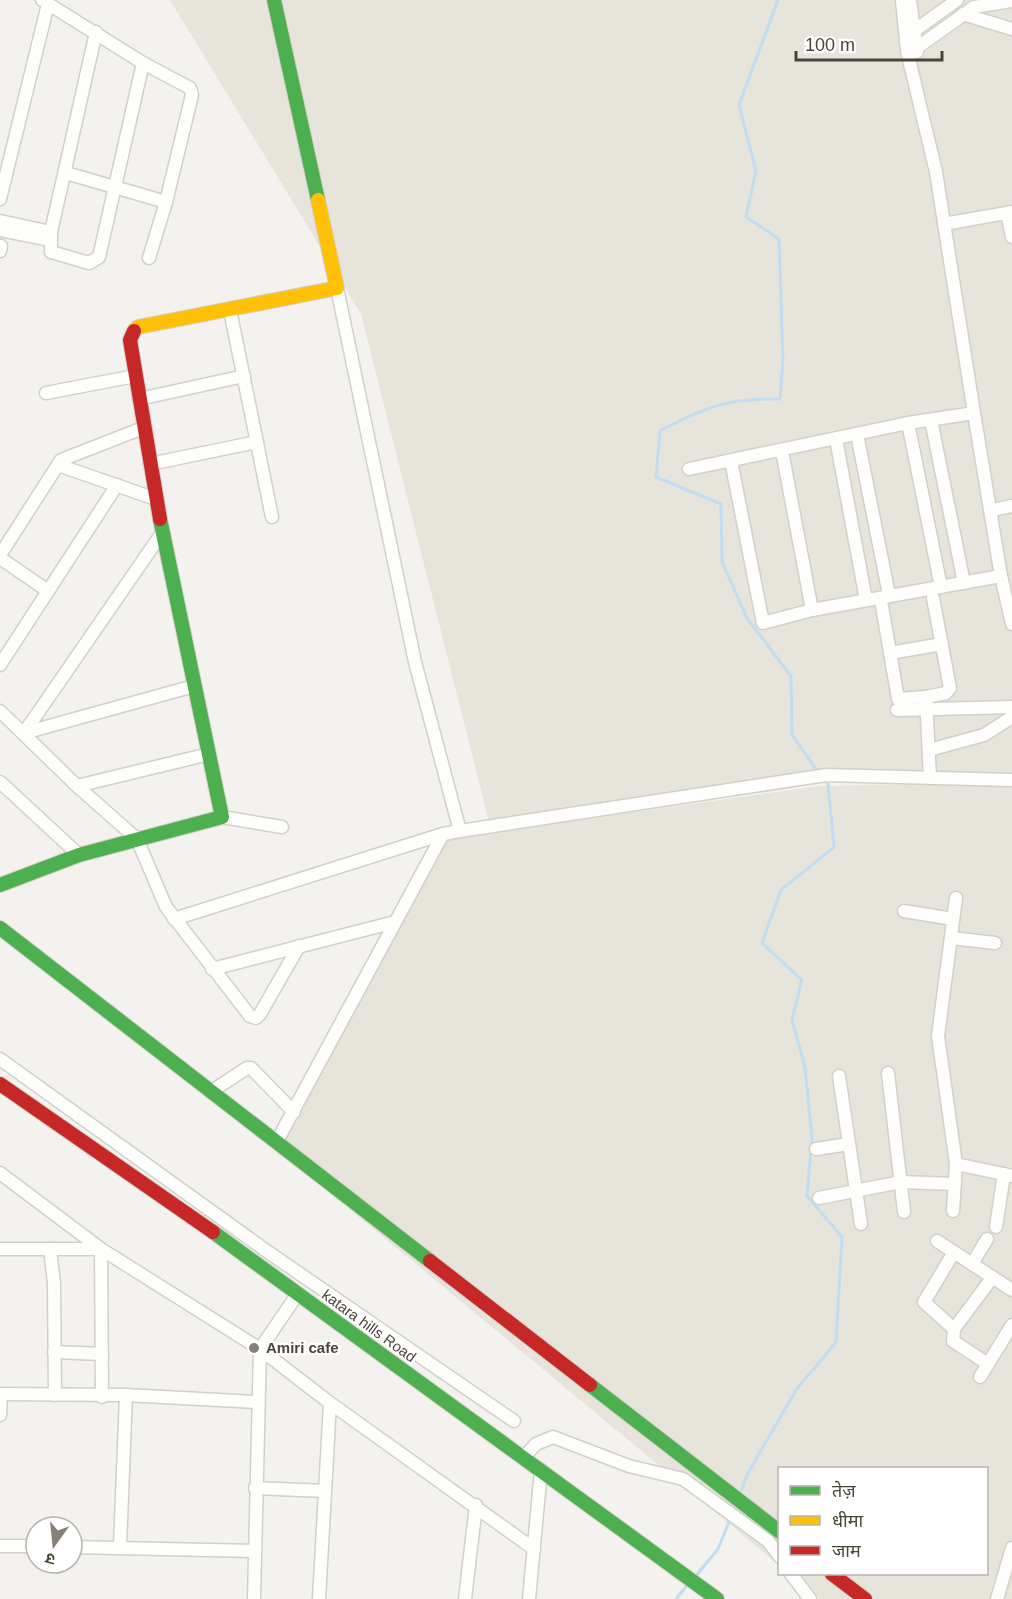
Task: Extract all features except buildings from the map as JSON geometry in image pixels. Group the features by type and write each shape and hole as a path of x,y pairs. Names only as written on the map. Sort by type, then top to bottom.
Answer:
{"street":[{"path":"274,0 415,662 460,831"},
{"path":"902,0 913,49 913,68 936,172 1001,576 1012,624"},
{"path":"910,0 910,34"},
{"path":"910,34 957,0"},
{"path":"963,14 969,0"},
{"path":"913,49 963,14 980,5 1012,1"},
{"path":"0,199 45,2 143,63 190,88 192,95 166,202 149,258"},
{"path":"963,14 1012,29"},
{"path":"47,240 66,173 96,32"},
{"path":"0,221 47,240 89,263 99,256 143,63"},
{"path":"66,173 166,202"},
{"path":"944,224 1010,213 1012,237"},
{"path":"0,230 47,240"},
{"path":"222,817 162,533 130,340 134,330 159,322 337,288"},
{"path":"230,310 272,518"},
{"path":"46,393 135,376"},
{"path":"139,399 244,376"},
{"path":"689,469 908,423 974,413"},
{"path":"931,420 964,583"},
{"path":"908,423 941,587"},
{"path":"48,591 0,557 61,460 143,428"},
{"path":"857,434 873,513 890,653 898,699 927,703 1012,707"},
{"path":"836,439 866,600"},
{"path":"150,464 257,442"},
{"path":"782,451 812,610"},
{"path":"731,461 763,623 812,610 866,600 885,601 941,587 1001,576"},
{"path":"58,465 156,500"},
{"path":"0,665 117,485"},
{"path":"925,505 947,500"},
{"path":"992,510 1012,506"},
{"path":"851,518 873,513"},
{"path":"24,733 162,533"},
{"path":"897,710 927,703 949,692 933,598"},
{"path":"890,653 942,644"},
{"path":"24,733 194,686"},
{"path":"927,703 930,778"},
{"path":"0,711 77,786 137,839 166,907 250,1016 256,1018 260,1014 299,946"},
{"path":"929,750 984,735 1012,717"},
{"path":"77,786 209,754"},
{"path":"174,919 443,834 460,831 821,776 1012,780"},
{"path":"0,782 79,855"},
{"path":"0,885 79,855 222,817 282,826"},
{"path":"277,1141 443,834"},
{"path":"953,1211 956,1164 938,1045 956,898"},
{"path":"904,911 953,919"},
{"path":"212,969 395,922"},
{"path":"0,928 693,1466 775,1535"},
{"path":"951,938 995,943"},
{"path":"0,1059 268,1252 514,1421"},
{"path":"212,1091 247,1068 251,1068 294,1112"},
{"path":"888,1073 904,1212"},
{"path":"839,1076 861,1224"},
{"name":"katara hills Road","path":"0,1084 258,1264 297,1295 524,1457 717,1599"},
{"path":"816,1149 849,1144"},
{"path":"956,1164 1008,1175 996,1227"},
{"path":"0,1173 101,1249 260,1349 330,1403 476,1505 534,1549"},
{"path":"819,1198 901,1182 955,1184"},
{"path":"972,1264 987,1239"},
{"path":"937,1241 1012,1289"},
{"path":"0,1249 101,1249"},
{"path":"50,1249 54,1283 55,1395"},
{"path":"101,1249 102,1396"},
{"path":"258,1264 268,1252"},
{"path":"954,1252 924,1302 954,1329"},
{"path":"988,1364 953,1341 954,1329 992,1278"},
{"path":"254,1599 260,1349 297,1295"},
{"path":"980,1377 1012,1325"},
{"path":"54,1352 102,1354"},
{"path":"0,1416 1,1394 126,1395 258,1402"},
{"path":"120,1547 126,1395"},
{"path":"319,1599 330,1403"},
{"path":"524,1457 536,1444 553,1437 629,1466 683,1479 775,1535"},
{"path":"529,1599 541,1470"},
{"path":"255,1488 325,1491"},
{"path":"465,1599 476,1505"},
{"path":"0,1546 24,1546"},
{"path":"84,1546 254,1551"},
{"path":"997,1599 1012,1548"},
{"path":"792,1575 810,1599"},
{"path":"833,1575 865,1599"}],"shaded area":[{"path":"170,0 1012,0 1012,773 870,776 490,826 361,314"},
{"path":"1012,782 1012,1599 820,1599 791,1575 988,1575 988,1467 778,1467 778,1564 276,1148 444,839 818,786"}],"waterway":[{"path":"778,0 739,105 756,171 746,217 779,239 783,358 780,399 731,402 704,410 660,431 656,477 721,504 722,562 747,618 791,676 792,735 819,773"},
{"path":"740,1494 748,1473 796,1390 836,1342 842,1237 807,1196 812,1138 805,1068 792,1019 802,980 762,943 781,890 834,847 828,784 823,778"},
{"path":"695,1577 718,1549 731,1517"},
{"path":"676,1599 688,1584"}],"traffic: fast":[{"path":"274,0 318,200"},
{"path":"0,885 79,855 222,817 160,519"},
{"path":"0,928 430,1261"},
{"path":"213,1232 717,1599"},
{"path":"590,1385 778,1530"}],"traffic: slow":[{"path":"134,331 138,327 337,288 318,200"}],"traffic: jam":[{"path":"134,331 130,340 160,519"},
{"path":"0,1084 213,1232"},
{"path":"430,1261 590,1385"},
{"path":"833,1575 865,1599"}],"place":[{"name":"Amiri cafe","path":"254,1348"}]}
